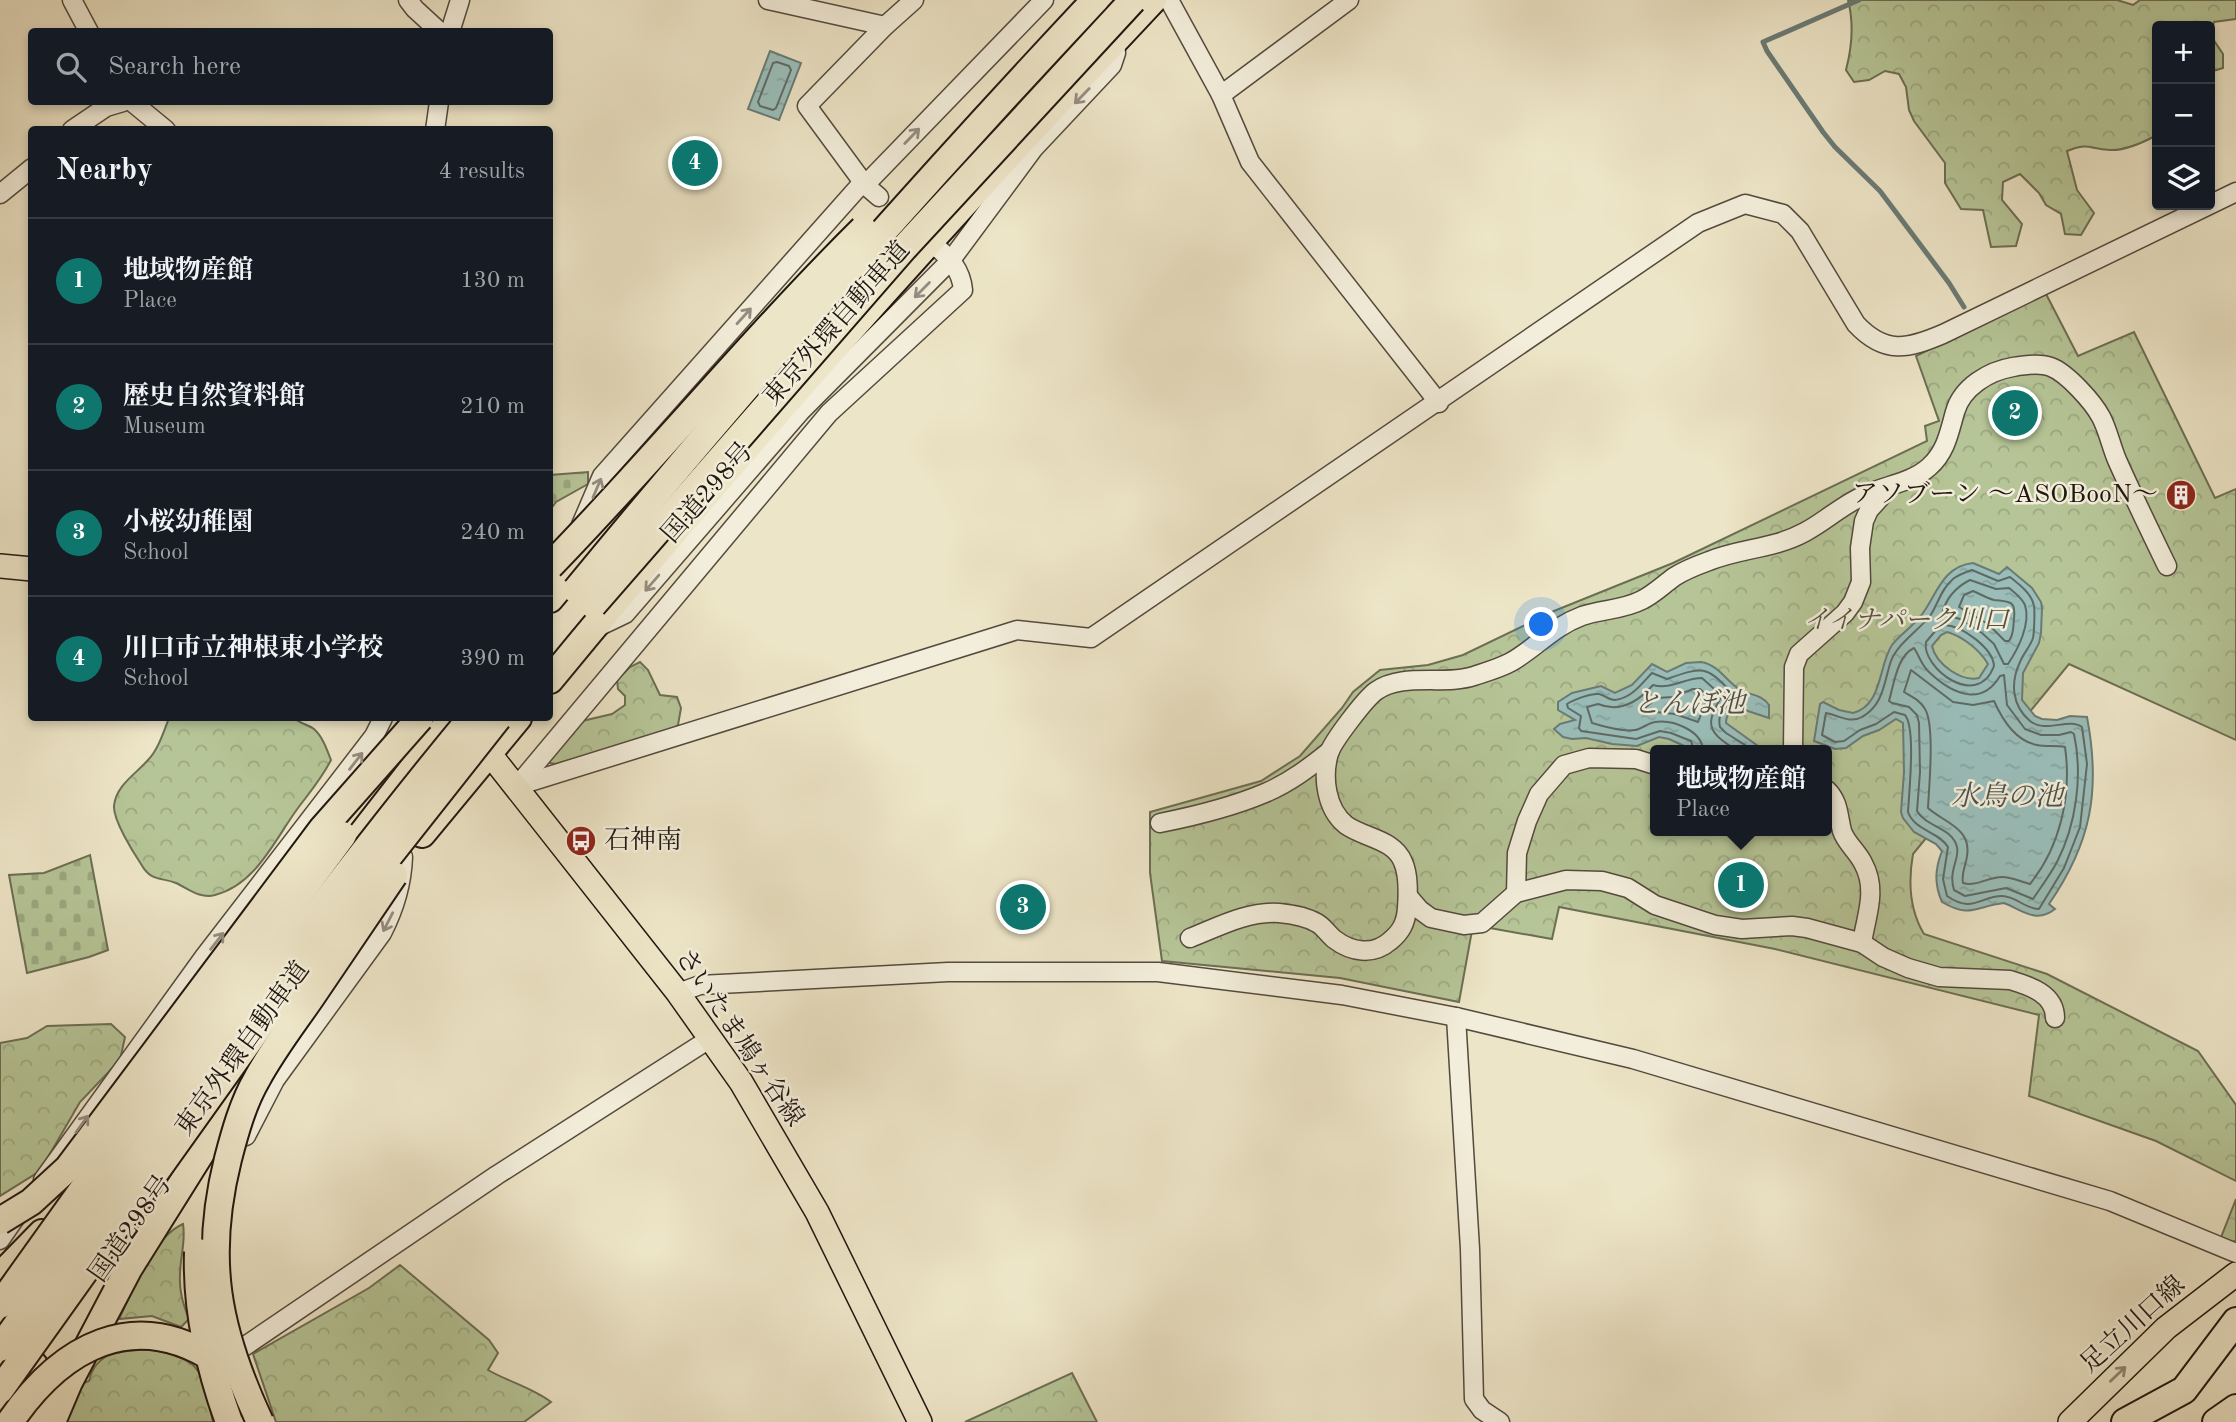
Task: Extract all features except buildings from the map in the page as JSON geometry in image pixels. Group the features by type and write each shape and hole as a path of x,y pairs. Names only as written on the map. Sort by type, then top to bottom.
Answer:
{"highway":[{"name":"国道298号","path":"553,602 707,411 841,258 1077,0"},
{"name":"東京外環自動車道","path":"553,603 1004,97 1095,0"},
{"name":"東京外環自動車道","path":"553,653 904,248 1133,0"},
{"name":"国道298号","path":"553,676 590,630 927,243 1153,0"},
{"path":"553,563 615,499 828,264 897,195 1004,97"},
{"path":"0,1221 31,1202 68,1168 322,830 417,721"},
{"path":"0,1305 424,721"},
{"name":"国道298号","path":"0,1326 261,965 450,721"},
{"name":"東京外環自動車道","path":"0,1348 290,947 469,721"},
{"name":"東京外環自動車道","path":"4,1407 307,960 498,721"},
{"path":"229,1422 212,1370 202,1324 198,1282 204,1201 219,1149 230,1123 256,1080 498,721"},
{"name":"国道298号","path":"4,1407 180,1158 344,936 403,857 515,721"},
{"path":"29,1422 230,1107 344,936"},
{"path":"256,1080 239,1122 225,1172 216,1225 215,1264 218,1303 224,1327 237,1369 260,1422"},
{"path":"2,1275 135,1136"},
{"path":"52,1422 69,1382 129,1268"},
{"path":"2125,1422 2184,1390 2236,1321"},
{"path":"4,1407 80,1352 114,1339 151,1335 184,1342 217,1361 239,1386 251,1422"},
{"path":"2142,1422 2236,1355"},
{"path":"2216,1422 2236,1408"}],"main road":[{"path":"0,566 28,569"},
{"name":"さいたま鳩ヶ谷線","path":"463,721 678,993 741,1082 817,1212 920,1422"},
{"name":"足立川口線","path":"2070,1422 2166,1328 2236,1274"}],"street":[{"path":"72,0 87,28"},
{"path":"408,0 436,28"},
{"path":"451,28 460,0"},
{"path":"768,0 885,26"},
{"path":"869,188 807,106 914,0"},
{"path":"553,598 602,476 1044,0"},
{"path":"1169,0 1222,95 1250,162 1439,403"},
{"path":"1222,95 1349,0"},
{"path":"590,630 625,614 800,412 951,260 1034,148 1112,65 1116,53 1115,41"},
{"path":"78,126 113,105"},
{"path":"136,105 161,126"},
{"path":"436,126 439,105"},
{"path":"0,194 28,171"},
{"path":"517,786 1017,630 1091,638 1439,403 1698,223 1745,204 1783,214 1800,231 1856,324 1867,335 1893,348 1919,345 1944,334 2236,192"},
{"path":"517,786 830,413 963,290 962,280 951,260 934,245"},
{"path":"1160,823 1203,814 1265,793 1286,782 1330,751 1366,700 1378,689 1395,683 1468,678 1493,669 1512,661 1546,634 1585,614 1630,605 1646,598 1677,575 1710,560 1784,542 1866,494 1889,488 1926,470 1945,448 1955,412 1965,392 1988,375 2007,368 2025,365 2051,367 2073,384 2102,418 2115,456 2166,566"},
{"path":"1793,745 1794,667 1799,654 1845,613 1853,602 1861,582 1863,560 1860,548 1864,521 1869,510 1889,488"},
{"path":"0,1240 204,957 374,736 382,721"},
{"path":"1190,938 1238,919 1278,913 1317,923 1334,939 1349,948 1369,952 1387,945 1402,930 1407,918 1408,895 1403,860 1381,839 1368,836 1344,823 1334,811 1326,778 1330,751"},
{"path":"1516,893 1517,853 1527,821 1539,793 1564,765 1589,758 1636,759 1650,763"},
{"path":"1832,796 1846,840 1862,860 1869,875 1871,899 1861,943"},
{"path":"229,1356 216,1305 213,1277 218,1231 240,1150 255,1115 275,1080 382,933 395,908 403,857"},
{"path":"1408,895 1420,910 1431,918 1464,925 1482,923 1516,893 1566,880 1602,881 1628,888 1655,905 1715,925 1742,929 1792,926 1807,928 1861,943 1908,968 1938,976 2010,980 2035,988 2050,1001 2055,1018"},
{"path":"678,993 700,985 948,972 1158,972 1342,995 1456,1017 1633,1059 2110,1201 2236,1253"},
{"path":"1456,1017 1470,1249 1474,1399 1482,1410 1500,1422"},
{"path":"222,1422 211,1400 209,1385 216,1369 229,1356 497,1175 710,1038"}],"green space":[{"path":"1848,0 2117,0 2133,5 2140,0 2236,0 2236,19 2215,22 2152,21 2152,137 2122,149 2085,146 2067,151 2077,190 2094,213 2081,235 2065,234 2061,214 2046,205 2039,193 2020,174 2003,182 2002,200 2022,224 2016,246 1991,247 1983,210 1961,209 1945,183 1945,163 1914,121 1909,110 1906,87 1899,74 1885,71 1869,80 1854,82 1846,70 1852,35"},
{"path":"2215,42 2223,54 2223,68 2215,70"},
{"name":"イイナパーク川口","path":"2045,292 2078,356 2134,332 2215,498 2236,489 2236,740 2069,664 1913,854 1910,885 1915,915 1924,934 2047,974 2198,1051 2236,1105 2236,1181 2156,1141 2029,1096 2039,1015 1775,949 1559,907 1552,939 1473,925 1459,1002 1340,978 1162,961 1150,873 1150,812 1261,781 1300,756 1353,692 1380,670 1428,665 1463,655 1554,611 1673,563 1927,441 1925,426 1939,421 1916,356"},
{"path":"588,472 588,484 553,506 553,475"},
{"path":"640,662 648,670 660,695 677,697 681,708 678,725 668,731 556,764 550,763 548,758 578,722 612,714 625,705 625,696 618,689 617,680 630,667"},
{"path":"168,721 298,721 317,732 331,760 253,871 229,890 210,896 199,895 176,883 149,874 129,844 115,812 118,792 152,756"},
{"path":"90,855 108,950 27,973 9,875 44,873"},
{"path":"111,1024 125,1037 120,1060 80,1102 40,1171 0,1196 0,1043 27,1038 47,1026"},
{"path":"2236,1199 2236,1240 2230,1244 2220,1240"},
{"path":"183,1224 180,1287 189,1319 181,1327 152,1316 119,1319 153,1252 162,1240"},
{"path":"400,1265 489,1340 498,1353 488,1370 551,1402 524,1422 276,1422 253,1354 369,1288"},
{"path":"150,1349 182,1358 198,1371 203,1380 213,1422 65,1422 74,1387 89,1381 98,1363 112,1354"},
{"path":"1072,1373 1097,1422 965,1422"}],"water":[{"path":"770,51 801,63 779,120 748,109"},
{"name":"水鳥の池","path":"1973,563 1999,574 2007,567 2032,588 2041,602 2041,633 2039,643 2023,673 2022,700 2035,716 2042,719 2087,717 2093,769 2089,815 2075,859 2049,904 2055,909 2042,915 2035,916 2004,903 1967,911 1942,902 1936,876 1942,851 1936,844 1914,832 1901,812 1904,772 1903,723 1896,719 1846,748 1835,749 1832,745 1814,741 1820,704 1823,702 1853,713 1863,709 1875,694 1892,645 1922,615 1943,580 1956,569","holes":["1947,632 1964,640 1988,664 1979,678 1972,679 1957,674 1944,665 1934,653 1932,646"]},
{"name":"とんぼ池","path":"1701,662 1713,666 1739,689 1762,698 1769,705 1769,718 1739,708 1731,711 1726,720 1726,723 1757,745 1682,745 1659,737 1637,746 1586,738 1572,739 1563,737 1554,729 1560,724 1575,720 1558,710 1558,702 1572,693 1601,686 1615,693 1632,685 1652,664 1667,672 1686,663"}],"waterway":[{"path":"1859,0 1763,42 1823,132 1880,191 1964,307"}],"place":[{"name":"川口市立神根東小学校","path":"695,163"},
{"name":"歴史自然資料館","path":"2015,413"},
{"name":"アソブーン ～ASOBooN～","path":"2181,495"},
{"name":"石神南","path":"581,841"},
{"name":"地域物産館","path":"1741,885"},
{"name":"小桜幼稚園","path":"1023,907"}]}
